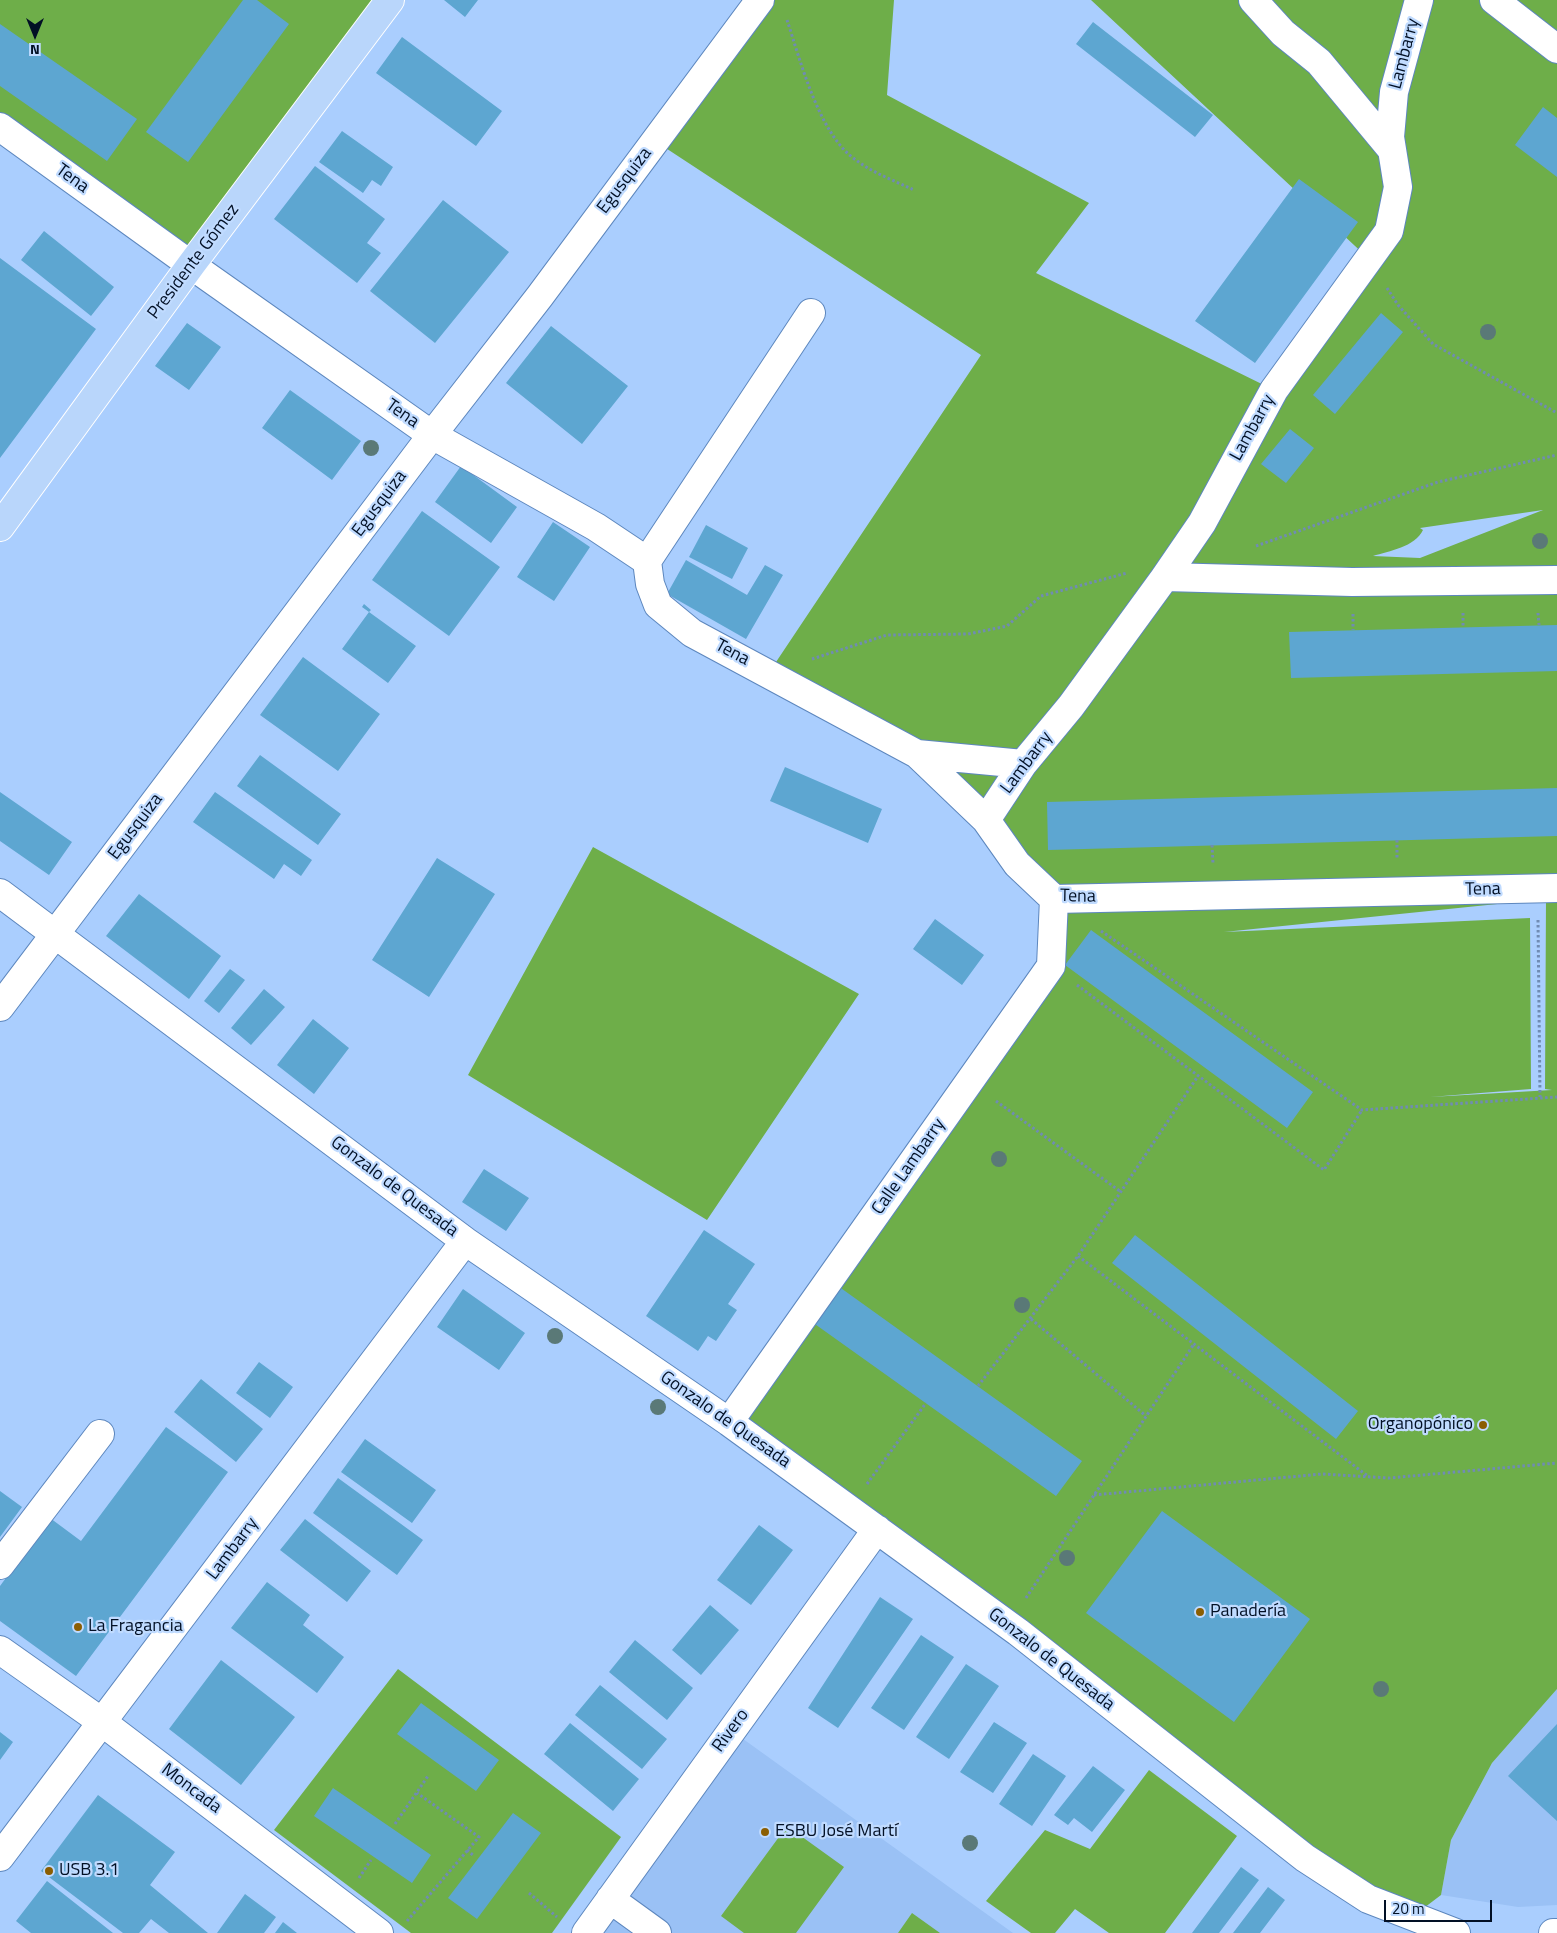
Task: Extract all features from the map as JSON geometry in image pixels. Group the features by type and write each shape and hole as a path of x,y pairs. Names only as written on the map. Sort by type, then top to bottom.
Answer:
{"main road":[{"name":"Presidente Gómez","path":"0,527 191,265 390,0"}],"street":[{"name":"Egusquiza","path":"0,1007 432,435 540,296 760,0"},
{"path":"1253,0 1283,33 1319,62 1392,150"},
{"name":"Lambarry","path":"986,820 1023,764 1071,706 1170,570 1202,523 1274,390 1389,231 1398,187 1390,137 1394,92 1419,0"},
{"path":"1494,0 1557,49"},
{"name":"Tena","path":"0,127 432,435 460,453 596,527 647,561 650,584 658,605 692,633 917,754 986,820 1017,864 1054,899 1548,889"},
{"path":"647,561 811,313"},
{"path":"1170,570 1352,582 1557,580"},
{"path":"917,754 1023,764"},
{"name":"Gonzalo de Quesada","path":"0,893 465,1240 729,1422 1007,1625 1305,1858 1368,1900 1456,1933"},
{"path":"1051,966 1054,899"},
{"name":"Calle Lambarry","path":"729,1422 1051,966"},
{"name":"Lambarry","path":"0,1857 465,1240"},
{"path":"0,1565 100,1434"},
{"name":"Rivero","path":"575,1927 610,1899 877,1529"},
{"name":"Moncada","path":"0,1650 391,1929"},
{"path":"610,1899 657,1933"}],"path":[{"path":"786,18 827,129 855,160 914,190"},
{"path":"1369,259 1398,305 1433,344 1557,413"},
{"path":"1250,548 1438,482 1557,455"},
{"path":"768,674 887,634 968,634 1007,626 1041,596 1117,575 1170,570"},
{"path":"1540,1097 1548,889"},
{"path":"1095,927 1362,1110 1557,1097"},
{"path":"1051,966 1324,1170 1362,1110"},
{"path":"978,1386 1078,1256 1198,1076"},
{"path":"969,1081 1121,1192"},
{"path":"1078,1256 1370,1477"},
{"path":"1030,1319 1146,1416"},
{"path":"1007,1625 1194,1344"},
{"path":"849,1509 926,1404"},
{"path":"1094,1495 1322,1474 1389,1478 1557,1462"},
{"path":"395,1824 428,1776"},
{"path":"391,1929 478,1837 417,1793"},
{"path":"467,1850 474,1856"},
{"path":"529,1893 575,1927"}],"shaded area":[{"path":"1557,1689 1557,1905 1518,1907 1441,1895 1451,1840 1492,1763"},
{"name":"ESBU José Martí","path":"732,1731 1013,1933 584,1933"}],"green space":[{"path":"0,0 390,0 186,262 0,132"},
{"path":"760,0 894,0 887,95 1089,203 1036,273 1274,390 1369,259 1091,0 1557,0 1557,1689 1492,1763 1451,1840 1441,1895 1412,1917 1368,1899 729,1422 1051,966 1054,899 917,754 768,674 981,355 655,141","holes":["1543,510 1420,558 1373,556 1394,550 1414,541 1423,530 1420,528","1546,899 1545,1089 1552,1090 1430,1097 1531,1089 1530,918 1224,932"]},
{"path":"593,847 859,994 707,1220 468,1075"},
{"path":"398,1669 621,1837 552,1933 411,1933 274,1830"},
{"path":"1149,1770 1237,1836 1165,1933 1109,1933 1075,1909 1055,1933 1031,1933 986,1901 1045,1830 1090,1849"},
{"path":"787,1826 844,1867 796,1933 744,1933 721,1916"},
{"path":"912,1913 940,1933 898,1933"}],"building":[{"path":"243,0 257,0 289,24 188,162 146,132"},
{"path":"444,0 478,0 465,17"},
{"path":"1093,22 1213,115 1195,137 1076,44"},
{"path":"0,24 137,119 107,161 0,86"},
{"path":"402,37 502,111 476,146 376,73"},
{"path":"1543,107 1557,118 1557,177 1515,145"},
{"path":"342,131 393,167 381,186 372,180 363,193 319,162"},
{"path":"315,166 385,219 367,243 381,253 357,283 274,219"},
{"path":"1299,179 1358,222 1255,363 1195,321"},
{"path":"443,200 509,252 435,343 370,291"},
{"path":"44,231 114,287 91,316 21,260"},
{"path":"0,258 96,329 0,458"},
{"path":"1381,313 1403,332 1335,414 1313,395"},
{"path":"187,323 221,347 189,390 155,366"},
{"path":"551,326 628,386 582,444 506,383"},
{"path":"290,390 361,441 332,480 262,428"},
{"path":"1290,429 1314,448 1286,483 1261,464"},
{"path":"461,466 517,507 491,543 435,502"},
{"path":"422,511 500,567 449,636 372,580"},
{"path":"553,522 590,547 554,601 517,577"},
{"path":"706,525 748,548 732,579 689,557"},
{"path":"686,560 747,595 765,565 783,575 746,639 667,594"},
{"path":"364,604 371,610 369,612 362,607"},
{"path":"369,612 416,646 388,683 342,649"},
{"path":"1557,625 1557,671 1291,678 1289,632"},
{"path":"303,657 380,714 338,771 260,715"},
{"path":"260,755 341,814 318,845 237,786"},
{"path":"785,767 882,809 868,843 770,801"},
{"path":"1557,788 1557,836 1048,850 1047,802"},
{"path":"0,792 72,842 49,875 0,841"},
{"path":"215,792 312,860 301,876 284,864 274,879 193,822"},
{"path":"437,858 495,894 429,997 372,960"},
{"path":"139,894 221,956 189,999 106,936"},
{"path":"935,919 984,955 962,985 913,949"},
{"path":"1091,930 1313,1092 1287,1128 1065,965"},
{"path":"230,969 245,980 219,1013 204,1001"},
{"path":"264,989 285,1007 251,1045 231,1028"},
{"path":"313,1019 349,1048 314,1094 277,1065"},
{"path":"484,1169 529,1198 506,1231 462,1202"},
{"path":"704,1230 755,1264 728,1304 737,1310 716,1341 708,1336 698,1351 646,1316"},
{"path":"1135,1235 1358,1411 1336,1439 1112,1263"},
{"path":"838,1286 1082,1461 1056,1496 812,1322"},
{"path":"463,1289 525,1333 499,1370 437,1327"},
{"path":"259,1362 293,1387 270,1418 236,1393"},
{"path":"201,1379 263,1429 236,1462 174,1412"},
{"path":"166,1427 228,1472 76,1676 0,1621 0,1586 50,1518 81,1541"},
{"path":"365,1439 436,1490 412,1523 341,1472"},
{"path":"338,1478 423,1540 397,1575 313,1513"},
{"path":"0,1491 22,1507 0,1537"},
{"path":"1162,1511 1310,1619 1234,1722 1086,1613"},
{"path":"305,1519 371,1571 347,1602 280,1550"},
{"path":"759,1525 793,1550 751,1605 717,1580"},
{"path":"267,1582 310,1615 303,1625 344,1657 317,1693 231,1628"},
{"path":"880,1597 913,1619 838,1728 808,1708"},
{"path":"710,1605 739,1630 701,1675 672,1650"},
{"path":"921,1635 954,1657 904,1730 871,1708"},
{"path":"635,1640 693,1688 667,1720 609,1672"},
{"path":"221,1660 295,1717 241,1785 169,1729"},
{"path":"966,1664 999,1686 949,1759 916,1737"},
{"path":"600,1685 667,1739 642,1769 575,1715"},
{"path":"421,1703 499,1760 476,1791 397,1734"},
{"path":"994,1722 1027,1743 993,1793 960,1772"},
{"path":"570,1723 639,1779 613,1811 544,1754"},
{"path":"1557,1724 1557,1821 1508,1776"},
{"path":"0,1732 13,1742 0,1760"},
{"path":"1033,1754 1066,1776 1032,1826 999,1804"},
{"path":"1093,1766 1125,1790 1092,1832 1074,1818 1068,1825 1054,1815"},
{"path":"333,1788 431,1855 412,1883 314,1816"},
{"path":"98,1795 175,1852 150,1885 208,1933 169,1933 151,1919 139,1933 123,1933 41,1871"},
{"path":"513,1813 541,1833 477,1919 448,1898"},
{"path":"1241,1867 1259,1880 1219,1933 1192,1933"},
{"path":"47,1881 113,1933 31,1933 16,1921"},
{"path":"1268,1887 1285,1900 1260,1933 1233,1933"},
{"path":"245,1894 276,1917 264,1933 217,1933"},
{"path":"283,1922 297,1933 275,1933"}],"place":[{"name":"Organopónico","path":"1483,1425"},
{"name":"Panadería","path":"1200,1612"},
{"name":"La Fragancia","path":"78,1627"},
{"name":"ESBU José Martí","path":"765,1832"},
{"name":"USB 3.1","path":"49,1871"}]}
